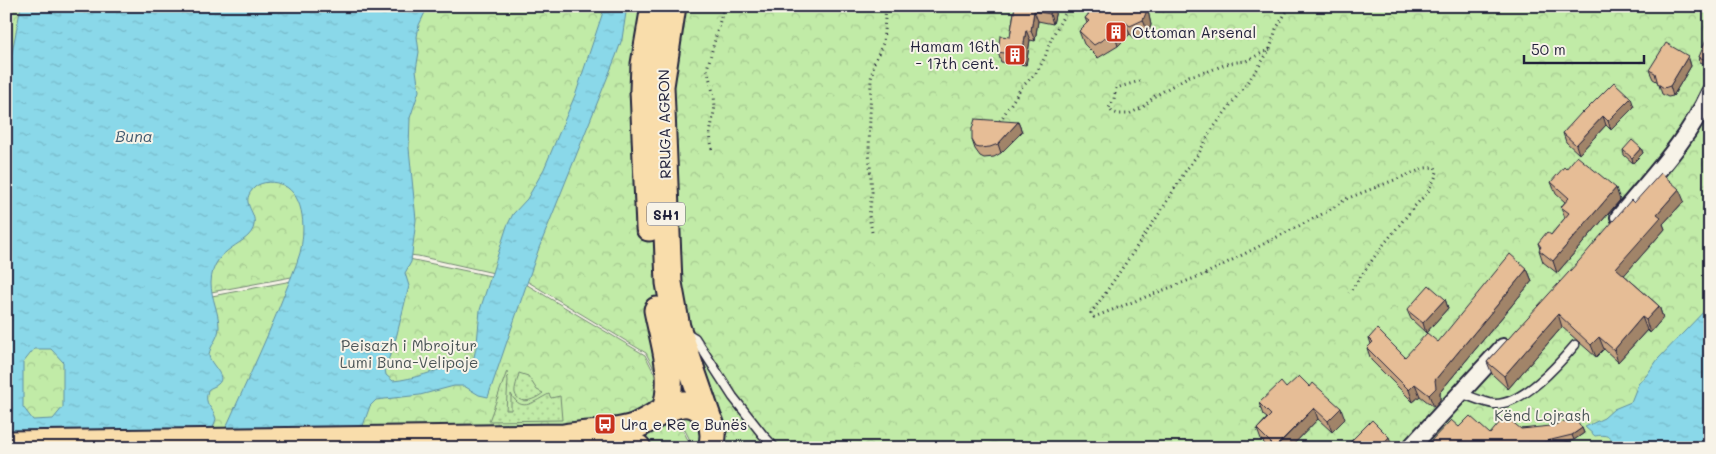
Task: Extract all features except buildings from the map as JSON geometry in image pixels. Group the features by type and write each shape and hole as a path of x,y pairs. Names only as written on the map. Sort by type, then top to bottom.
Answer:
{"main road":[{"name":"RRUGA AGRON","path":"654,6 644,64 642,90 654,298 669,382 668,401 652,426 651,433 654,448"},
{"name":"RRUGA AGRON","path":"673,6 661,86 669,283 677,327 710,431 731,448"},
{"path":"6,444 564,437 632,428 678,404 691,405 703,412 710,431"},
{"path":"564,437 575,442 622,444 638,448"}],"street":[{"path":"1612,225 1682,140 1695,121 1710,92"},
{"path":"1410,448 1512,336"}],"lane":[{"path":"677,327 695,338 733,397 775,448"},
{"path":"1460,393 1494,404 1510,400 1526,393 1558,365 1575,345"}],"path":[{"path":"712,149 710,134 715,106 707,69 724,6"},
{"path":"872,232 869,216 872,187 869,151 871,79 874,64 883,43 886,6"},
{"path":"1000,121 1021,88 1037,72 1069,6"},
{"path":"1290,6 1274,34 1270,49 1256,71 1211,131 1161,211 1091,312 1094,317 1205,274 1328,211 1346,199 1414,172 1435,167 1435,178 1428,192 1380,249 1349,293"},
{"path":"1140,81 1116,88 1114,99 1109,108 1112,112 1124,115 1134,112 1155,96 1188,76 1209,71 1229,63 1246,61 1270,49"}],"green space":[{"name":"Kënd Lojrash","path":"6,6 1710,6 1710,448 694,448 646,353 525,280 409,255 131,307 6,343"},
{"name":"Peisazh i Mbrojtur Lumi Buna-Velipoje","path":"409,259 524,283 645,355 692,448 6,448 6,346 132,311"},
{"path":"507,371 506,410 511,410 511,394 515,400 524,405 549,394 551,398 560,396 562,420 489,421"},
{"path":"519,373 528,376 537,390 543,393 528,401 520,400 515,393"}],"water":[{"name":"Buna","path":"21,6 428,6 419,25 417,37 419,52 416,70 419,91 410,118 409,148 416,220 411,262 405,273 409,286 396,338 385,369 386,375 393,381 468,361 474,357 480,310 507,226 513,214 527,199 544,169 576,93 605,6 627,6 622,39 616,56 539,248 488,397 479,395 464,386 454,386 420,395 376,400 370,406 355,448 217,448 268,334 300,253 303,225 300,206 291,190 283,185 269,182 255,187 248,198 254,220 251,232 246,238 224,253 213,270 211,289 219,327 218,335 209,355 221,377 218,384 208,390 208,403 216,419 206,448 6,448 6,84","holes":["34,349 51,349 63,362 63,407 53,419 33,420 23,407 23,363"]},
{"path":"1710,305 1710,448 1613,448 1611,438 1602,435 1595,436 1585,427 1604,418 1614,409 1631,402 1639,382 1646,376 1658,359"}],"place":[{"name":"Ottoman Arsenal","path":"1116,32"},
{"name":"Hamam 16th - 17th cent.","path":"1015,55"},
{"name":"Ura e Re e Bunës","path":"605,424"}]}
